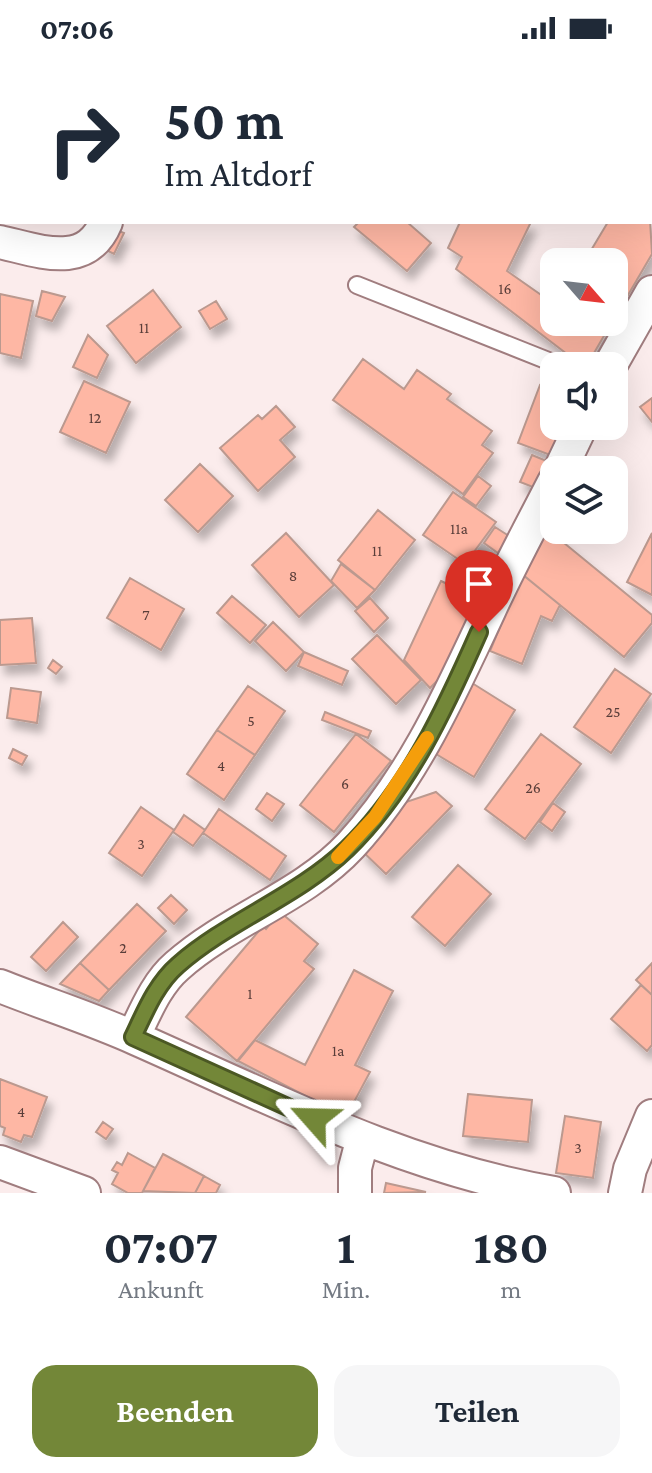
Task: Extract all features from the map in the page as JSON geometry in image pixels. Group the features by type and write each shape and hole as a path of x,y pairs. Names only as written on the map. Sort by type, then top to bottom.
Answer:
{"street":[{"path":"0,242 54,255 79,253 100,237 105,224"},
{"path":"618,352 652,292"},
{"path":"133,1037 156,992 177,966 320,873 349,847 375,817 450,699 489,610 540,510"},
{"path":"1,986 133,1037 362,1141 522,1188 554,1193"},
{"path":"625,1193 630,1169 652,1116"},
{"path":"355,1193 355,1168 362,1141"},
{"path":"0,1162 84,1193"}],"lane":[{"path":"357,285 540,358"}],"building":[{"path":"357,224 409,224 431,243 407,271 354,227"},
{"path":"459,224 530,224 507,271 540,294 540,333 456,269 462,257 448,248"},
{"path":"607,224 650,224 652,254 628,295 628,248 592,248"},
{"path":"111,228 124,233 114,254 102,248"},
{"path":"153,290 181,327 136,363 107,326"},
{"path":"42,291 65,297 52,321 36,316"},
{"path":"0,294 33,301 21,358 0,353"},
{"path":"216,301 227,319 210,329 199,311"},
{"path":"88,335 108,355 97,378 73,367"},
{"path":"543,336 604,336 595,352 564,352"},
{"path":"363,359 404,389 417,370 451,394 447,399 492,431 482,445 493,453 463,494 333,400"},
{"path":"84,381 130,402 106,453 60,432"},
{"path":"540,385 540,440 559,440 553,456 518,443"},
{"path":"652,398 652,422 640,407"},
{"path":"276,406 295,427 280,440 295,457 258,491 220,448 258,415 262,419"},
{"path":"532,455 540,458 538,489 520,482"},
{"path":"200,464 233,496 198,532 165,500"},
{"path":"478,476 491,486 476,506 463,497"},
{"path":"453,492 496,522 465,564 423,535"},
{"path":"378,510 415,540 375,590 338,560"},
{"path":"495,527 509,536 498,553 484,543"},
{"path":"286,533 334,585 299,617 252,565"},
{"path":"652,533 652,595 627,582"},
{"path":"540,542 565,544 652,615 652,623 624,657 523,575"},
{"path":"341,564 375,590 357,608 331,581"},
{"path":"522,574 560,605 552,621 541,616 522,664 490,651"},
{"path":"130,578 184,609 161,650 107,618"},
{"path":"441,581 479,599 445,673 430,688 404,660"},
{"path":"232,596 266,625 250,643 217,613"},
{"path":"370,598 388,618 374,632 355,611"},
{"path":"32,618 36,663 0,665 0,620"},
{"path":"273,622 304,652 286,671 255,641"},
{"path":"377,635 421,680 396,704 352,659"},
{"path":"304,652 348,671 342,685 298,666"},
{"path":"53,660 62,667 56,674 48,668"},
{"path":"615,669 651,694 611,753 574,727"},
{"path":"472,683 515,710 474,777 431,751"},
{"path":"248,686 285,711 255,755 217,730"},
{"path":"11,688 41,692 37,723 7,718"},
{"path":"325,712 371,731 368,738 322,720"},
{"path":"217,730 255,755 224,800 187,774"},
{"path":"356,734 391,761 334,832 300,805"},
{"path":"541,734 581,764 525,839 485,809"},
{"path":"13,749 27,756 22,765 9,758"},
{"path":"436,792 452,806 386,874 360,849 406,802"},
{"path":"267,793 284,804 272,821 256,809"},
{"path":"553,803 565,812 552,831 540,822"},
{"path":"141,807 174,830 142,876 109,853"},
{"path":"219,809 286,856 270,880 203,833"},
{"path":"184,815 205,830 193,846 173,832"},
{"path":"458,865 491,894 445,946 412,917"},
{"path":"171,895 187,910 174,924 158,908"},
{"path":"137,904 166,931 109,990 80,963"},
{"path":"280,912 318,944 304,961 314,969 237,1061 186,1017 263,926 266,929"},
{"path":"63,922 78,937 46,971 31,957"},
{"path":"80,963 109,990 99,1001 60,984"},
{"path":"652,963 652,995 636,980"},
{"path":"354,970 393,991 355,1065 370,1072 346,1117 238,1061 255,1040 305,1065"},
{"path":"641,985 652,995 652,1045 647,1051 611,1019"},
{"path":"0,1079 47,1097 32,1137 24,1135 21,1142 3,1135 5,1128 0,1126"},
{"path":"468,1094 532,1100 528,1142 463,1136"},
{"path":"565,1116 601,1122 593,1178 556,1173"},
{"path":"103,1122 113,1129 106,1139 96,1132"},
{"path":"128,1153 155,1168 142,1193 128,1193 112,1184 118,1173 112,1170 117,1162 122,1165"},
{"path":"163,1154 204,1176 195,1193 143,1191"},
{"path":"204,1176 220,1185 216,1193 195,1193"},
{"path":"386,1183 426,1192 384,1193"}],"slow traffic":[{"path":"338,857 375,817 427,738"}],"route":[{"path":"314,1119 133,1037 156,992 177,966 320,873 349,847 375,817 450,699 479,632"}]}
